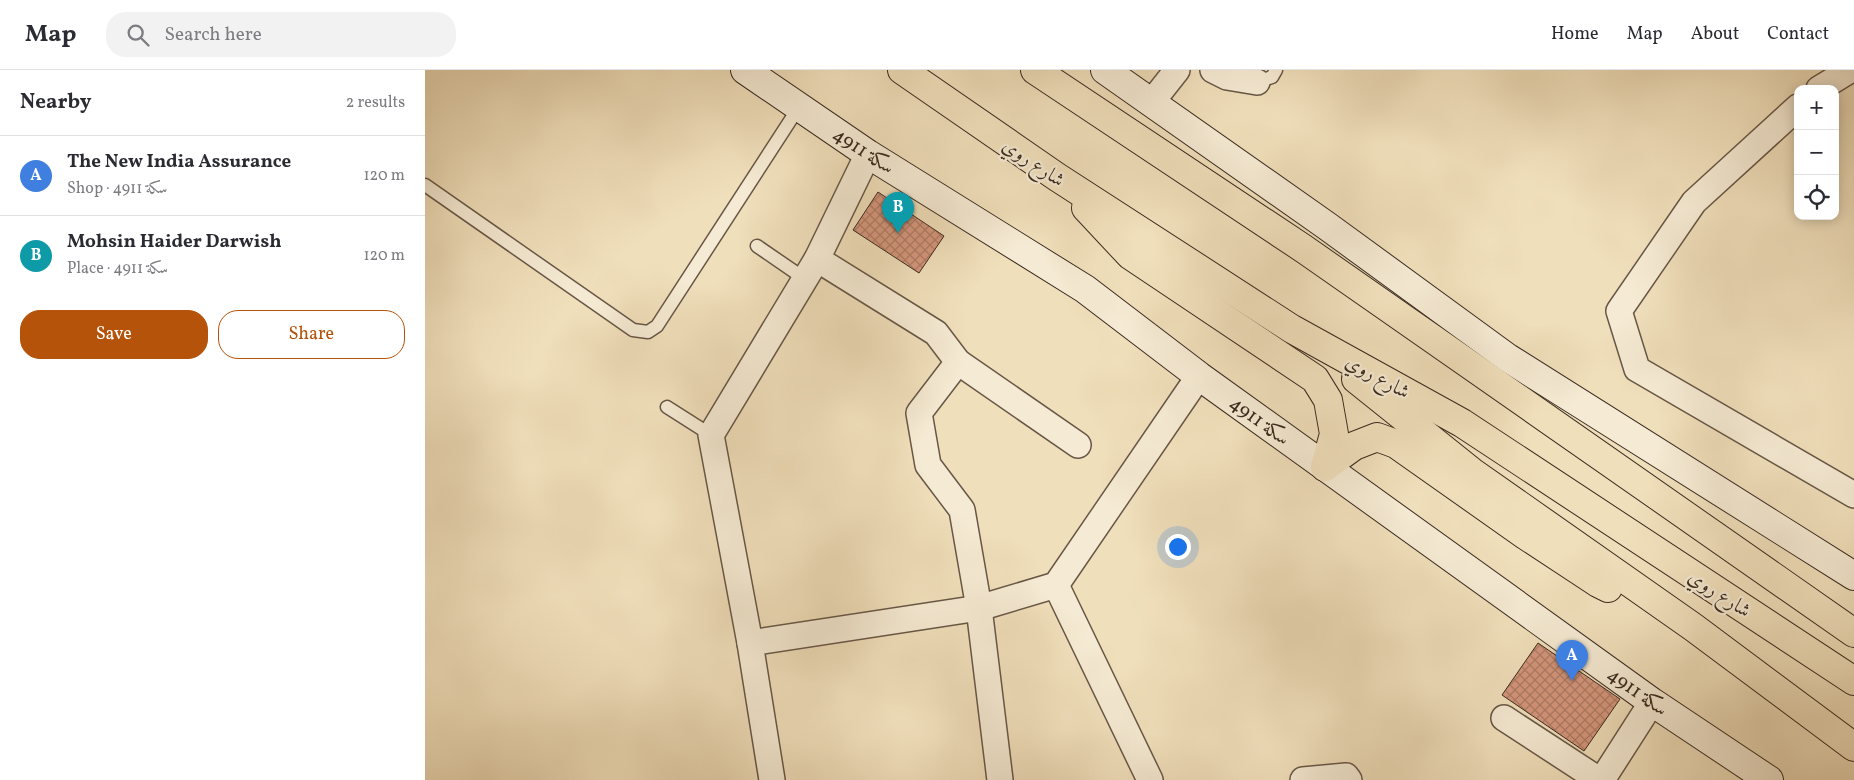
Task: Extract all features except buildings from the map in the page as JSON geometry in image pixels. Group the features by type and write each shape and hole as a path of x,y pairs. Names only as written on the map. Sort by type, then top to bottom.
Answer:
{"main road":[{"name":"شارع روي","path":"901,70 1057,177 1292,328 1462,423 1854,681"},
{"path":"1035,70 1304,249 1854,633"},
{"path":"1057,177 1130,255 1315,379 1328,400 1334,434 1325,467"},
{"path":"1292,328 1472,472 1693,628 1854,747"},
{"path":"1325,467 1354,446 1377,437 1396,444 1525,535 1598,583 1693,628"}],"street":[{"name":"سكة 4911","path":"745,70 868,154 1085,289 1199,376 1652,702 1769,780"},
{"path":"1105,70 1327,226 1508,358 1854,576"},
{"path":"1151,102 1177,70"},
{"path":"1213,70 1227,78 1266,76"},
{"path":"1826,85 1850,70"},
{"path":"1794,111 1694,202 1619,311 1637,369 1854,495"},
{"path":"772,780 750,643 711,435 811,269 868,154"},
{"path":"811,269 936,333 958,362 1078,444"},
{"path":"958,362 919,413 928,465 962,510 979,608 1000,780"},
{"path":"750,643 979,608 1056,585 1199,376"},
{"path":"1056,585 1150,780"},
{"path":"1505,718 1600,780 1652,702"},
{"path":"1303,780 1346,776 1349,780"}],"lane":[{"path":"425,185 633,330 648,332 657,326 799,107"},
{"path":"757,246 811,269"},
{"path":"667,407 711,435"}],"place":[{"name":"Mohsin Haider Darwish","path":"898,233"},
{"name":"The New India Assurance","path":"1572,681"}]}
